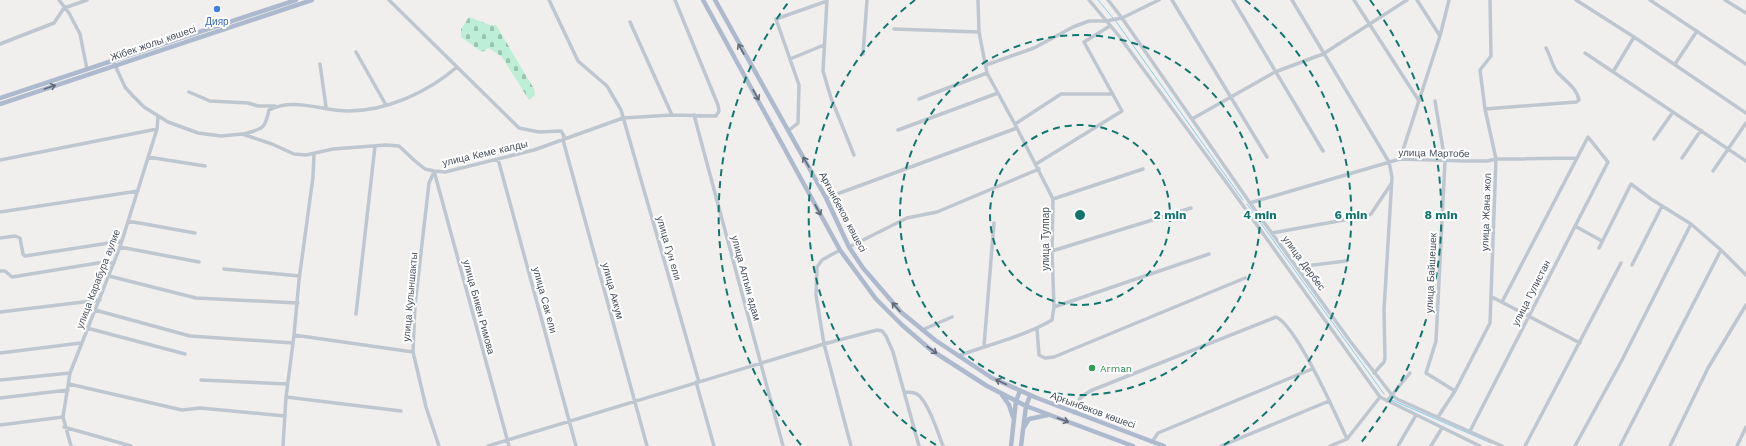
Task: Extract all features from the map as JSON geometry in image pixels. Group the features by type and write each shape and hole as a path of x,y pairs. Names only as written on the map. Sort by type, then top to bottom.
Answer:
{"main road":[{"name":"Жібек жолы көшесі","path":"0,104 296,0"},
{"name":"Жібек жолы көшесі","path":"0,98 87,69 114,63 312,0"},
{"name":"Арғынбеков көшесі","path":"703,0 840,250 876,299 902,325 931,350 987,386 1026,406 1133,446"},
{"name":"Арғынбеков көшесі","path":"715,0 826,198 849,247 863,268 901,312 957,356 992,378 1030,396 1164,446"},
{"path":"746,77 755,73"},
{"path":"1011,446 1016,401 1020,391"},
{"path":"1001,393 1012,412 1014,424"},
{"path":"1021,446 1026,406 1030,396"},
{"path":"1023,430 1030,419 1049,415"}],"street":[{"path":"59,0 69,13 80,34 87,69"},
{"path":"0,44 54,23 64,8 87,0"},
{"path":"390,0 519,128 539,132 561,131 564,136 563,140"},
{"name":"улица Гун ели","path":"549,0 578,61 607,86 621,110 698,382 714,446"},
{"name":"улица Кеме калды","path":"114,63 125,86 144,107 158,118 198,132 221,136 242,134 272,144 294,154 306,155 333,149 386,145 399,146 425,168 445,172 534,150 623,118 672,115 716,116 719,111 718,105 674,0"},
{"path":"863,54 867,0"},
{"name":"улица Тулпар","path":"957,356 1037,329 1052,320 1054,307 1052,251 1053,199 1039,169 987,73 979,32 978,0"},
{"name":"улица Дербес","path":"1089,0 1119,36 1234,193 1380,397 1416,416 1480,446"},
{"name":"улица Дербес","path":"1108,0 1250,203 1374,373 1392,395 1397,399 1502,446"},
{"path":"986,65 1034,48 1073,27 1089,21 1106,21 1122,18 1159,0"},
{"path":"1172,0 1267,157"},
{"path":"1233,0 1323,151"},
{"path":"1292,0 1389,162 1392,182 1384,310 1385,358 1384,362 1374,373"},
{"path":"1354,0 1419,101"},
{"path":"1192,119 1275,72 1323,54 1407,0"},
{"path":"1417,0 1440,36"},
{"path":"1400,159 1440,36 1449,0"},
{"name":"улица Жана жол","path":"1438,417 1455,391 1490,323 1496,159 1485,109 1480,70 1491,56 1490,0"},
{"path":"1576,0 1746,112"},
{"path":"1650,0 1746,64"},
{"path":"1726,0 1746,13"},
{"path":"788,131 798,123 799,85 776,19 827,1 823,71 854,154"},
{"path":"630,22 672,115"},
{"path":"1036,164 1122,111 1084,42 1110,26"},
{"path":"894,29 979,32"},
{"path":"1675,64 1697,31"},
{"path":"1613,72 1634,37"},
{"path":"790,59 824,45"},
{"path":"1485,109 1576,102 1579,100 1571,86 1556,70 1546,48"},
{"path":"356,52 386,105"},
{"path":"1585,53 1746,161"},
{"path":"320,64 326,107"},
{"path":"188,92 210,101 248,103 258,106 308,105 347,111 364,110 386,105 431,86 457,67"},
{"path":"919,99 987,73"},
{"path":"898,130 998,93"},
{"path":"826,198 1016,126 1061,94 1113,94"},
{"name":"улица Байшешек","path":"1435,101 1445,161 1436,342 1426,373 1455,391"},
{"path":"242,134 261,129 266,124 269,110 276,106"},
{"path":"1654,138 1674,112"},
{"name":"улица Алтын адам","path":"694,115 783,446"},
{"name":"улица Карабура аулие","path":"71,446 64,426 63,417 70,384 70,373 81,342 100,300 120,247 157,129 158,118"},
{"path":"1713,171 1746,123"},
{"path":"0,160 157,129"},
{"path":"1682,158 1701,130"},
{"name":"улица Гулистан","path":"1470,431 1608,162 1588,137 1577,158"},
{"name":"улица Аккум","path":"563,140 647,446"},
{"path":"356,314 375,146"},
{"path":"283,446 287,384 313,177 314,154"},
{"path":"148,156 205,166"},
{"path":"1502,302 1577,158"},
{"name":"улица Мартобе","path":"1250,203 1400,159 1487,161 1496,159 1577,158"},
{"name":"улица Сак ели","path":"498,159 576,446"},
{"path":"849,247 907,218 937,212 1039,169"},
{"path":"1053,199 1144,169"},
{"name":"улица Кулыншакты","path":"434,171 429,183 412,352 426,407 439,446"},
{"name":"улица Бикен Римова","path":"434,171 509,446"},
{"path":"1272,233 1371,214 1392,182"},
{"path":"1599,248 1631,184 1691,224 1721,250 1746,276"},
{"path":"0,212 138,190"},
{"path":"1632,265 1662,206"},
{"path":"1052,251 1191,208"},
{"path":"128,221 195,233"},
{"path":"984,346 994,223"},
{"path":"1575,446 1622,360 1691,224"},
{"path":"1575,226 1602,241"},
{"path":"0,238 15,236 20,238 22,254 25,256 122,241"},
{"path":"120,247 199,262"},
{"path":"840,250 822,260 817,267 816,295 824,344 851,446"},
{"path":"1620,446 1721,250"},
{"path":"1054,307 1209,254"},
{"path":"1297,267 1346,261"},
{"path":"0,271 5,271 12,276 104,262 114,263"},
{"path":"1525,446 1621,263"},
{"path":"224,269 300,276"},
{"path":"109,276 196,298 298,303"},
{"path":"1037,329 1039,355 1045,358 1054,357 1245,278"},
{"path":"1492,297 1528,317 1580,342"},
{"path":"0,312 100,300"},
{"path":"1670,446 1708,368 1746,305"},
{"path":"95,310 190,336 293,343"},
{"path":"922,330 952,317"},
{"path":"1074,413 1080,398 1090,391 1276,317 1281,319 1291,330 1329,401 1347,439"},
{"path":"87,328 185,354"},
{"path":"488,446 635,403 760,363 877,330 882,331 886,336 893,352 919,446"},
{"path":"294,335 412,352"},
{"path":"0,353 81,342"},
{"path":"1152,442 1158,433 1312,369"},
{"path":"0,380 70,373"},
{"path":"1386,401 1410,373"},
{"path":"201,380 287,384"},
{"path":"70,384 182,410 200,408 284,416"},
{"path":"0,398 68,390"},
{"path":"904,392 913,392 919,395 929,412 942,446"},
{"path":"286,397 401,411"},
{"path":"1330,446 1347,439 1380,397"},
{"path":"1221,446 1329,401"},
{"path":"1398,446 1416,416"},
{"path":"0,425 63,417"},
{"path":"64,426 131,446"},
{"path":"1737,446 1746,427"},
{"path":"1431,446 1442,428"}],"green space":[{"path":"469,17 490,25 496,25 534,89 535,95 529,100 502,57 489,48 482,52 461,37 461,29"}],"waterway":[{"path":"1098,0 1113,18"},
{"path":"1115,20 1243,200"},
{"path":"1247,204 1384,394"},
{"path":"1392,400 1491,443"}],"place":[{"name":"Дияр","path":"217,9"},
{"name":"Arman","path":"1092,368"}]}
